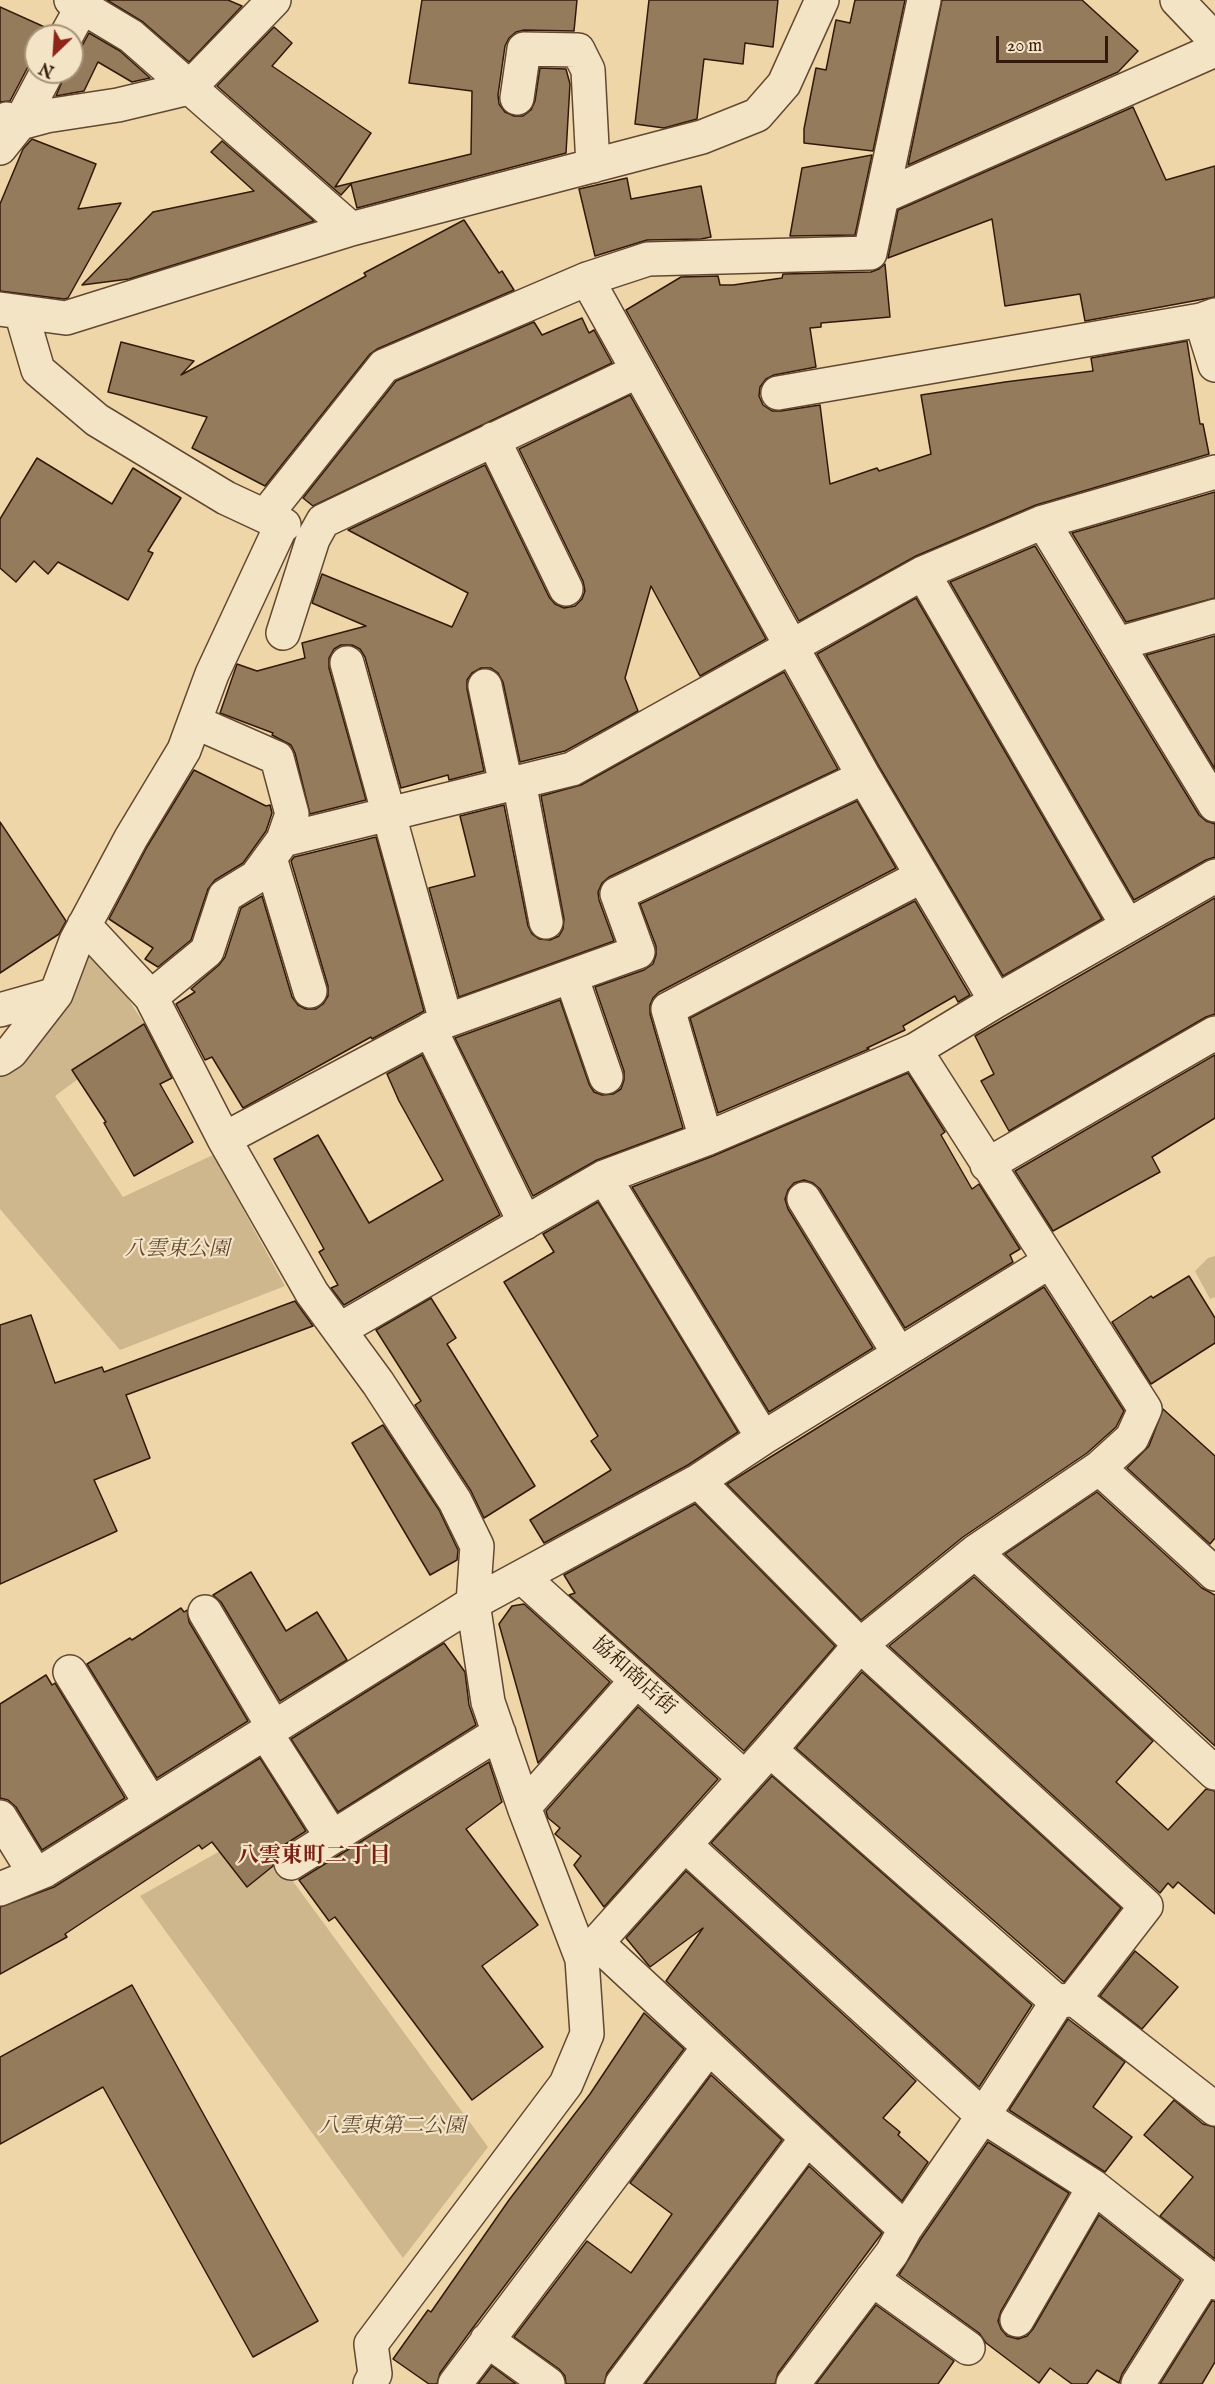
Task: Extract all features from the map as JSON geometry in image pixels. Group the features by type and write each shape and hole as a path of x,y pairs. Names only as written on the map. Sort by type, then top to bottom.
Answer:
{"street":[{"path":"7,129 46,116 118,105 189,88 274,0"},
{"path":"11,310 66,318 351,229 702,137 757,116 784,84 822,0"},
{"path":"0,1059 11,1052 56,994 84,925 131,838 184,750 273,520 384,366 587,279 648,259 870,253 924,0"},
{"path":"1177,0 1215,40"},
{"path":"70,24 76,3 131,36 351,229"},
{"path":"517,98 524,49 578,50 588,70 593,166"},
{"path":"882,196 1215,50"},
{"path":"7,129 39,84"},
{"path":"587,279 864,777 996,1000"},
{"path":"11,310 38,370 97,420 226,498 313,539"},
{"path":"778,393 1208,318 1215,365"},
{"path":"283,633 313,539 323,520 638,371"},
{"path":"494,440 566,589"},
{"path":"277,849 387,814 572,769 923,573 1043,522 1215,472"},
{"path":"1043,522 1117,644 1201,756 1215,805"},
{"path":"923,573 1127,925"},
{"path":"1117,644 1215,616"},
{"path":"347,663 387,814 438,1025 525,1222"},
{"path":"485,686 513,784 546,922"},
{"path":"151,997 207,951 225,896 256,877 277,849 292,814 277,758 195,722"},
{"path":"225,1139 438,1025 638,952 617,894 864,777"},
{"path":"277,849 310,991"},
{"path":"706,1139 668,1009 922,876"},
{"path":"339,1330 604,1177 706,1139 915,1050 996,1000 1215,876"},
{"path":"84,925 151,997 225,1139 312,1293 378,1383 459,1510 477,1546 473,1603 488,1701 524,1807 590,1951 709,2046 905,2229"},
{"path":"571,976 606,1077"},
{"path":"0,1010 56,994"},
{"path":"987,1165 1215,1033"},
{"path":"377,2381 371,2343 566,2084 586,2034 590,1951 770,1750 860,1645 975,1552 1100,1468 1132,1438 1145,1409 915,1050"},
{"path":"604,1177 763,1438"},
{"path":"804,1199 899,1354"},
{"path":"0,1889 35,1874 151,1804 473,1603 698,1481 763,1438 1049,1262"},
{"path":"1100,1468 1215,1574"},
{"path":"698,1481 860,1645 1146,1906 1066,2000 905,2229 892,2253 793,2384"},
{"path":"975,1552 1215,1773"},
{"name":"協和商店街","path":"522,1577 745,1778"},
{"path":"205,1612 269,1730 332,1837"},
{"path":"70,1672 151,1804"},
{"path":"524,1807 637,1680"},
{"path":"291,1863 499,1733"},
{"path":"770,1750 1066,2000 1215,2109"},
{"path":"0,1817 35,1874"},
{"path":"685,1845 983,2116 1094,2187 1211,2279 1138,2384"},
{"path":"455,2384 709,2046"},
{"path":"622,2384 807,2138"},
{"path":"1017,2320 1094,2187"},
{"path":"872,2279 968,2348"},
{"path":"487,2340 548,2384"}],"green space":[{"name":"八雲東公園","path":"88,937 147,1028 55,1096 123,1197 213,1155 285,1286 120,1350 0,1209 0,1068"},
{"path":"1215,1256 1215,1297 1210,1299 1195,1271 1208,1258"},
{"name":"八雲東第二公園","path":"256,1831 488,2147 403,2258 140,1896"}],"building":[{"path":"107,0 228,0 242,6 189,62 143,22"},
{"path":"422,0 577,0 574,31 524,30 516,32 509,38 505,46 498,95 499,104 505,112 514,116 523,116 531,110 535,101 540,68 566,69 570,84 566,153 357,208 351,184 341,195 217,86 274,27 292,43 272,66 371,133 335,187 471,154 472,91 409,83"},
{"path":"649,0 778,0 773,47 745,43 743,64 704,59 697,119 664,128 635,124"},
{"path":"855,0 905,0 873,151 804,143 804,129 816,68 826,70 836,20 850,23"},
{"path":"942,0 1082,0 1138,51 1118,72 908,165"},
{"path":"0,7 38,24 24,24 24,74 10,101 0,102"},
{"path":"89,33 120,51 150,78 132,82 98,62 84,91 56,96 61,84 84,84 84,42"},
{"path":"1133,107 1166,180 1215,166 1215,297 1085,321 1080,294 1005,306 992,219 888,258 898,210"},
{"path":"32,139 96,164 78,209 121,203 68,298 64,299 0,291 0,204 23,149"},
{"path":"222,141 314,221 129,279 82,285 153,212 254,191 211,152"},
{"path":"872,155 855,235 790,236 802,168"},
{"path":"627,178 631,199 701,186 711,237 647,240 595,256 579,189"},
{"path":"464,220 499,273 502,271 514,290 370,354 265,486 192,448 207,417 108,392 121,342 194,361 181,375 366,276 364,273"},
{"path":"885,264 890,317 821,323 821,327 810,328 816,367 774,375 766,379 760,387 759,396 763,405 772,411 820,405 830,484 877,468 879,471 931,454 921,395 1093,371 1091,358 1187,341 1200,424 1203,424 1209,454 1036,505 916,556 799,621 626,310 681,277 718,276 720,285 733,285 782,278 783,274 871,272"},
{"path":"582,318 589,333 594,330 612,363 313,506 303,498 396,381 534,322 542,335"},
{"path":"630,395 766,639 700,676 651,586 625,678 638,711 565,751 520,762 503,682 498,673 491,668 481,668 472,673 467,680 467,689 484,771 449,780 448,775 401,788 365,657 360,649 352,645 341,645 334,649 329,658 329,668 366,800 310,814 291,745 272,735 273,733 220,713 237,664 257,671 305,658 302,643 366,626 312,603 322,574 452,627 468,593 348,530 485,465 549,597 555,604 564,608 575,606 582,599 585,591 583,581 519,449"},
{"path":"37,458 112,504 133,468 181,498 148,551 153,553 128,600 58,562 48,574 34,561 16,582 0,568 0,519"},
{"path":"1215,492 1215,598 1126,622 1072,533"},
{"path":"1035,546 1199,815 1215,824 1215,857 1134,900 950,582"},
{"path":"916,598 1102,919 1003,976 880,768 817,654"},
{"path":"1215,636 1215,769 1146,655"},
{"path":"784,672 838,769 609,877 602,883 598,892 614,941 459,997 429,888 475,876 460,816 504,805 528,926 532,934 539,939 550,940 559,936 563,929 564,919 541,796 581,785"},
{"path":"194,770 266,806 270,805 272,813 266,831 243,863 215,880 208,889 191,940 158,967 145,959 153,948 109,919 147,847"},
{"path":"857,801 896,868 659,992 653,998 650,1014 683,1128 597,1160 533,1196 455,1038 560,1000 589,1084 594,1092 602,1095 613,1094 621,1089 624,1071 595,987 644,970 653,964 656,946 640,904"},
{"path":"0,822 66,921 59,934 0,973"},
{"path":"376,837 424,1011 372,1039 371,1037 243,1108 212,1057 205,1060 176,1004 195,992 191,989 219,965 225,957 241,908 262,896 292,997 298,1005 306,1009 316,1009 323,1004 328,996 328,986 291,861 294,857"},
{"path":"1215,898 1215,1014 1206,1017 1009,1131 981,1081 994,1074 975,1036"},
{"path":"915,901 970,995 958,1002 955,996 903,1026 905,1030 867,1048 869,1049 718,1113 690,1018"},
{"path":"144,1024 172,1078 160,1084 193,1142 134,1176 104,1123 106,1122 72,1070"},
{"path":"422,1055 500,1215 344,1305 331,1288 338,1285 319,1252 324,1249 274,1159 318,1135 369,1223 443,1180 399,1101 387,1074"},
{"path":"1215,1055 1215,1118 1152,1157 1160,1172 1053,1231 1015,1171"},
{"path":"908,1073 945,1132 941,1135 972,1189 979,1184 1020,1249 1010,1255 1013,1262 905,1328 820,1189 804,1180 794,1183 785,1199 788,1209 873,1348 769,1412 632,1187 713,1156"},
{"path":"598,1202 738,1432 688,1465 544,1543 530,1520 611,1470 591,1441 598,1436 504,1282 554,1252 543,1234"},
{"path":"1189,1276 1215,1318 1215,1343 1151,1384 1112,1322 1151,1296 1153,1298"},
{"path":"1044,1287 1124,1411 1116,1427 1087,1453 963,1537 861,1620 727,1484"},
{"path":"431,1298 456,1338 447,1344 535,1486 484,1518 471,1491 415,1405 421,1401 376,1330"},
{"path":"295,1301 313,1326 126,1395 150,1458 94,1480 117,1531 0,1584 0,1325 31,1315 55,1383 102,1367 104,1372"},
{"path":"1163,1409 1215,1456 1215,1538 1210,1544 1127,1468 1149,1446"},
{"path":"383,1425 439,1510 458,1550 457,1560 430,1575 352,1443"},
{"path":"1097,1492 1202,1588 1215,1595 1215,1746 1005,1554"},
{"path":"695,1504 835,1646 744,1751 569,1595 575,1593 564,1575"},
{"path":"251,1572 286,1631 317,1612 347,1660 280,1701 221,1602 213,1595"},
{"path":"974,1577 1153,1741 1116,1782 1168,1830 1206,1789 1215,1791 1215,1914 1178,1882 1173,1888 1168,1883 1160,1893 889,1646"},
{"path":"524,1604 610,1682 538,1763 499,1624 512,1606"},
{"path":"181,1608 184,1612 187,1610 189,1622 248,1721 157,1778 87,1664 130,1638 132,1640"},
{"path":"444,1643 465,1672 469,1705 476,1725 338,1812 291,1739"},
{"path":"862,1672 1121,1908 1064,1982 796,1748"},
{"path":"46,1675 52,1685 55,1683 125,1798 42,1850 16,1807 8,1800 0,1798 0,1704"},
{"path":"638,1707 718,1779 604,1907 574,1865 581,1856 555,1834 560,1828 548,1818 546,1811"},
{"path":"260,1758 306,1831 281,1847 274,1855 273,1866 247,1887 212,1842 202,1849 199,1845 65,1934 67,1937 0,1974 0,1907 54,1887"},
{"path":"489,1762 502,1802 466,1829 538,1925 482,1966 543,2047 472,2100 335,1917 329,1921 299,1880"},
{"path":"772,1776 1032,2005 979,2087 711,1843"},
{"path":"686,1871 916,2081 883,2118 900,2132 898,2135 928,2162 902,2201 666,1981 703,1928 650,1967 626,1938"},
{"path":"1135,1951 1178,1987 1142,2029 1100,1996"},
{"path":"132,1985 318,2321 253,2357 103,2087 0,2144 0,2057"},
{"path":"644,2013 684,2049 472,2329 440,2373 437,2384 429,2384 393,2359 428,2310 431,2312 509,2200 590,2094"},
{"path":"1068,2019 1125,2062 1093,2107 1132,2137 1105,2172 1009,2110"},
{"path":"711,2075 782,2140 607,2373 604,2384 566,2384 565,2376 559,2369 514,2337 587,2241 631,2273 672,2214 630,2183"},
{"path":"1174,2100 1203,2124 1215,2127 1215,2259 1160,2216 1193,2177 1144,2135"},
{"path":"988,2142 1069,2193 1001,2311 998,2321 1007,2336 1018,2339 1027,2336 1033,2329 1099,2215 1181,2280 1122,2374 1119,2383 1097,2370 1087,2384 1072,2384 1050,2368 1039,2383 986,2343 979,2333 899,2275"},
{"path":"809,2166 882,2233 778,2373 775,2384 645,2384"},
{"path":"1212,2301 1215,2301 1215,2362 1202,2384 1160,2384"},
{"path":"876,2305 954,2361 938,2384 816,2384"},
{"path":"492,2366 516,2384 478,2384"}],"district":[{"name":"八雲東町二丁目","path":"314,1857"}]}
